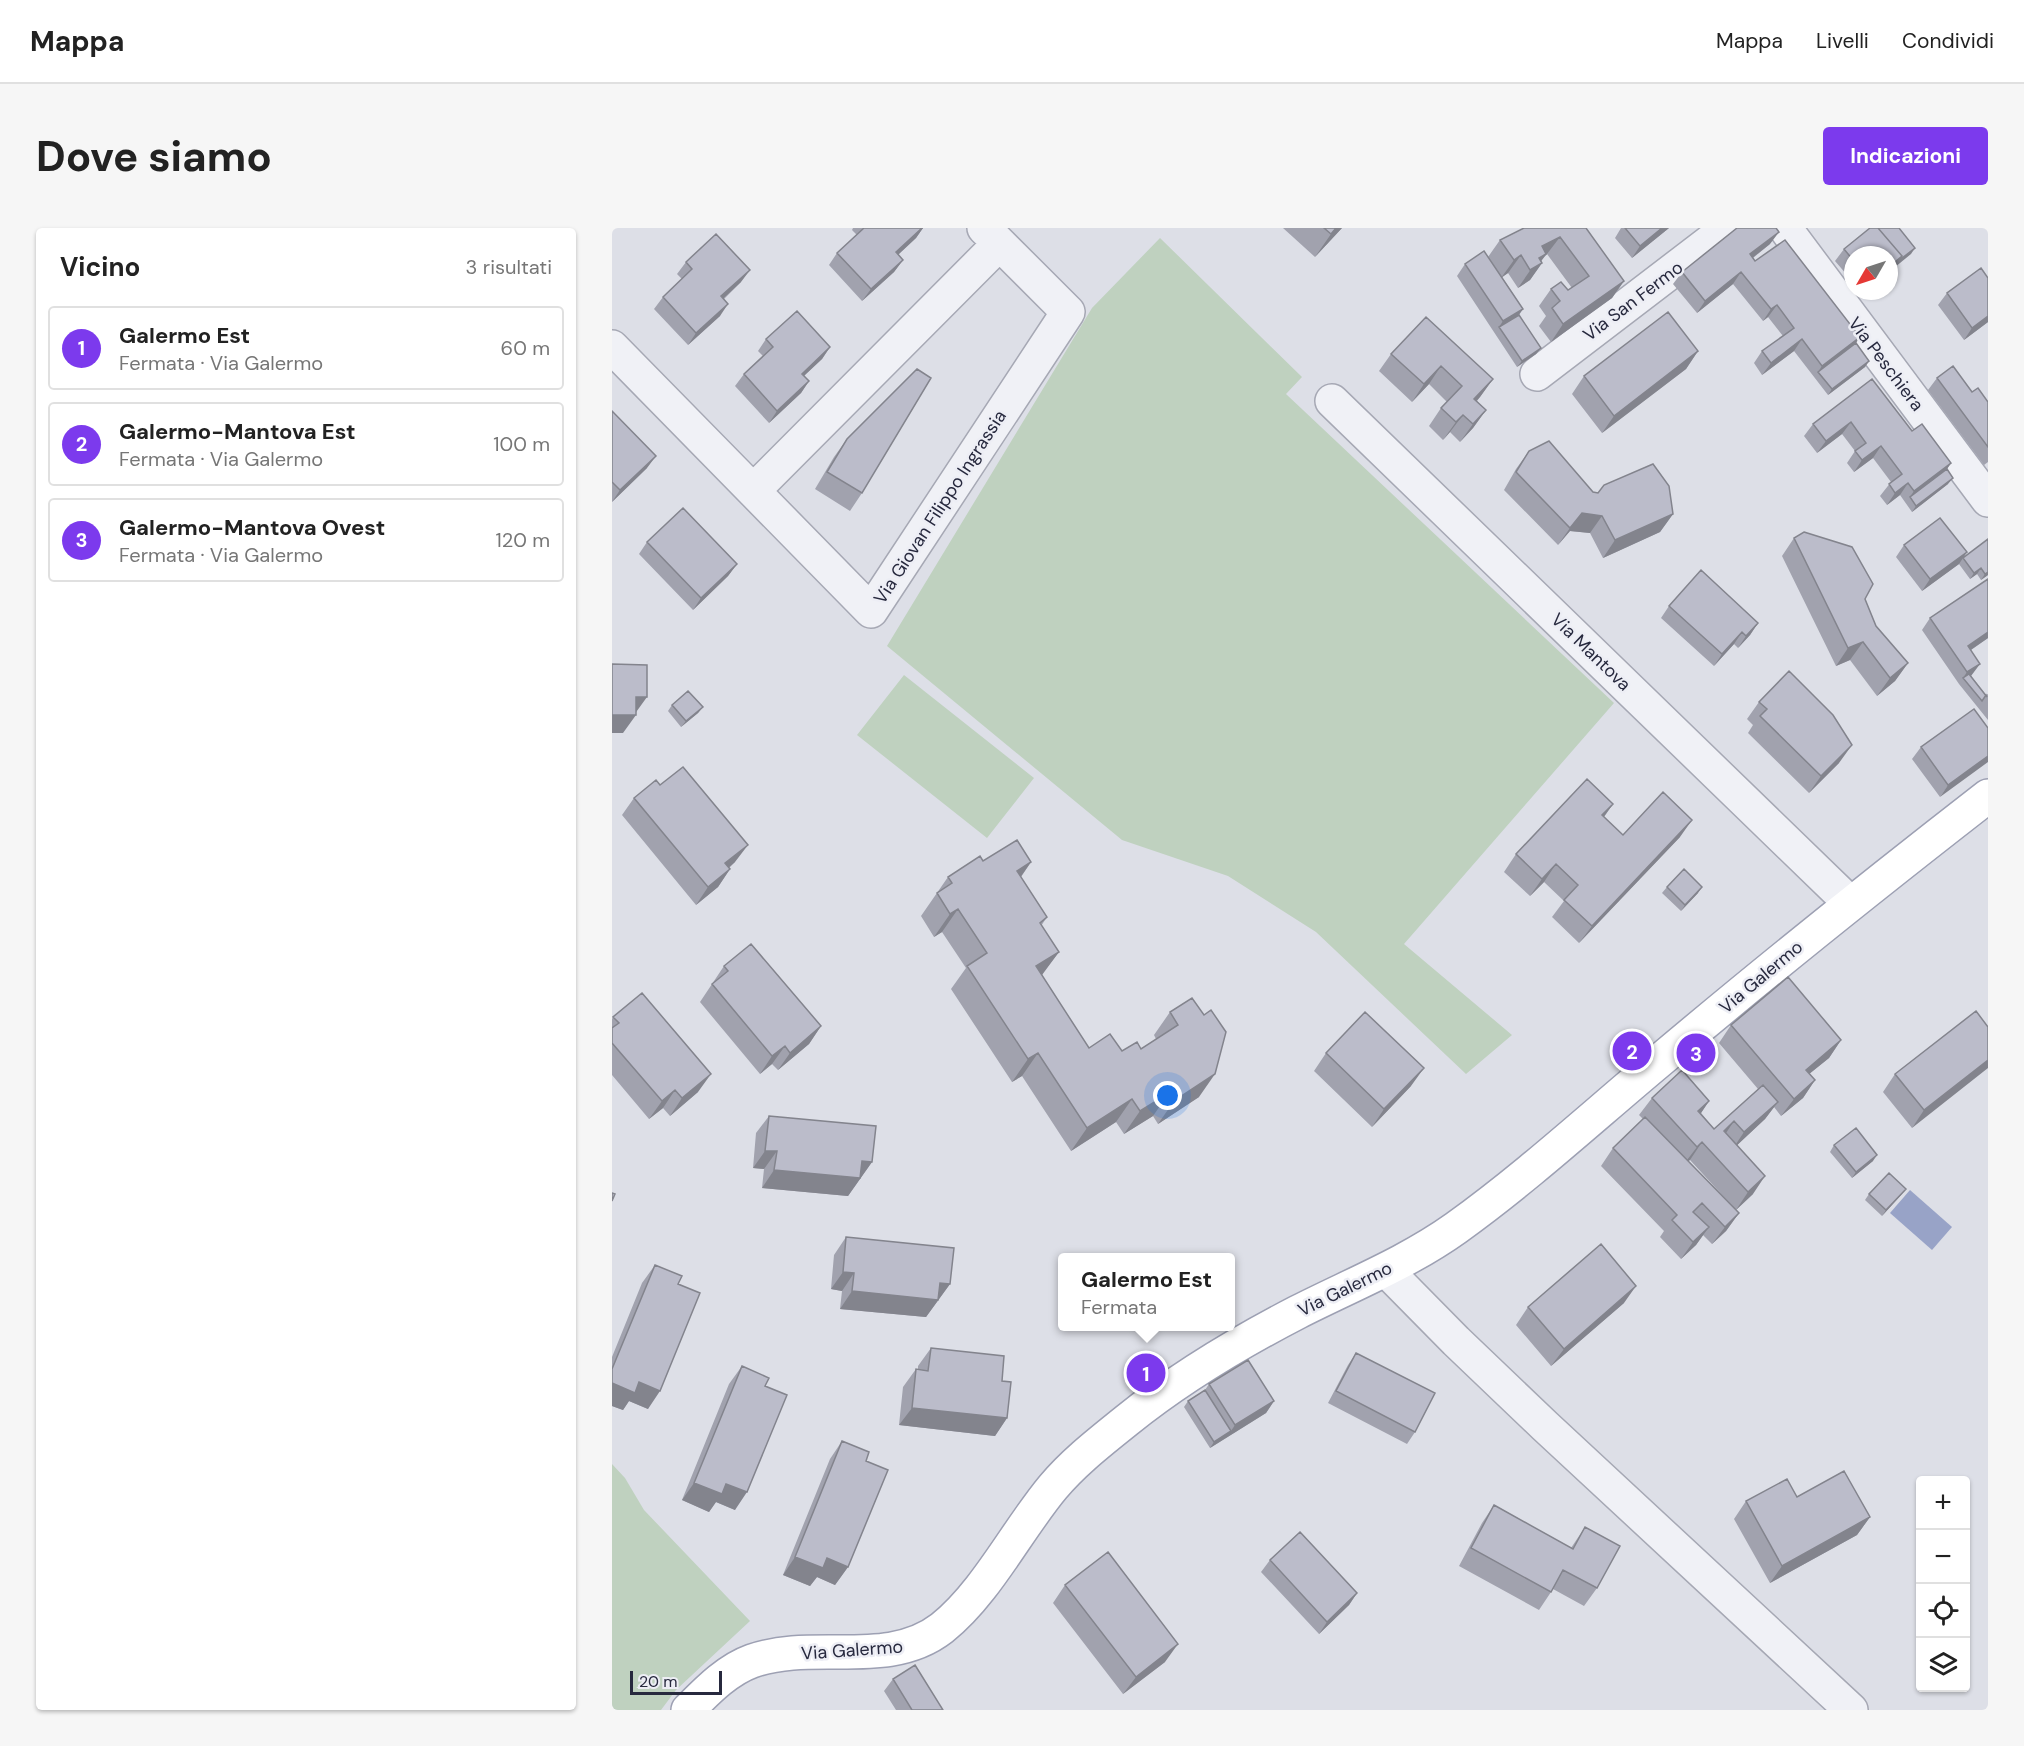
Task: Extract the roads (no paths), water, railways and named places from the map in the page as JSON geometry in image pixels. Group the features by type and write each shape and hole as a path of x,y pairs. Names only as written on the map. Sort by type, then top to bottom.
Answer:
{"main road":[{"name":"Via Galermo","path":"688,1710 726,1675 751,1661 780,1655 878,1651 911,1645 941,1629 986,1580 1051,1489 1076,1462 1130,1418 1190,1375 1243,1342 1386,1270 1450,1232 1512,1187 1850,903 1988,796"}],"street":[{"name":"Via San Fermo","path":"1537,374 1728,228"},
{"name":"Via Peschiera","path":"1785,228 1988,500"},
{"name":"Via Giovan Filippo Ingrassia","path":"612,346 871,611 1068,312 991,236"},
{"path":"754,490 991,236"},
{"name":"Via Mantova","path":"1332,401 1850,903"},
{"path":"1386,1270 1545,1426 1851,1710"}],"water":[{"path":"1910,1190 1952,1227 1932,1250 1890,1213"}],"place":[{"name":"Galermo-Mantova Est","path":"1632,1051"},
{"name":"Galermo-Mantova Ovest","path":"1696,1053"},
{"name":"Galermo Est","path":"1146,1373"}]}
